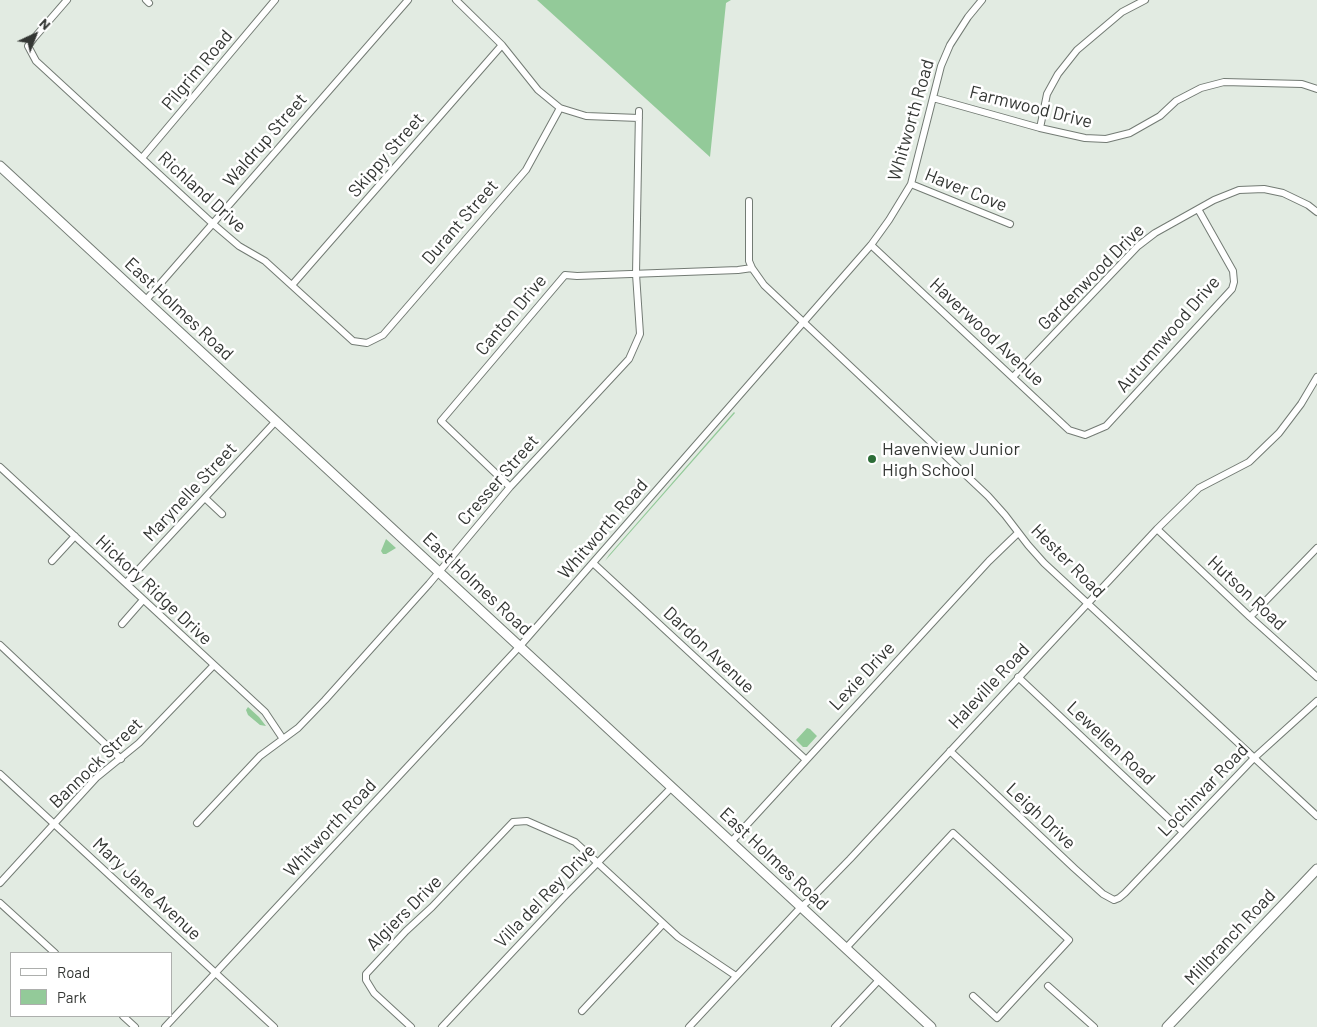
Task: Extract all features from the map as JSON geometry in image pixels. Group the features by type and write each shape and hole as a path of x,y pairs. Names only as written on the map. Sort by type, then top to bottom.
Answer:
{"main road":[{"name":"East Holmes Road","path":"0,166 931,1027"},
{"name":"Millbranch Road","path":"1168,1027 1317,869"}],"street":[{"name":"Richland Drive","path":"67,0 28,46 36,61 212,223 239,246 265,261 353,340 367,343"},
{"name":"Pilgrim Road","path":"142,158 275,0"},
{"name":"Waldrup Street","path":"146,300 408,0"},
{"path":"456,0 502,45 538,90 560,108"},
{"name":"Whitworth Road","path":"165,1027 520,646 871,245 911,184 941,66 950,44 982,0"},
{"path":"1040,128 1047,94 1058,74 1077,50 1122,12 1145,0"},
{"name":"Skippy Street","path":"292,285 502,45"},
{"name":"Farmwood Drive","path":"933,98 1040,128 1085,138 1106,139 1130,133 1160,116 1176,101 1201,88 1224,82 1302,84 1317,89"},
{"name":"Cresser Street","path":"197,823 260,756 306,720 440,572 510,487 629,359 640,334 636,274 639,115 586,116 560,108"},
{"name":"Durant Street","path":"367,343 383,335 526,170 560,108"},
{"name":"Haver Cove","path":"911,184 1010,224"},
{"name":"Gardenwood Drive","path":"1013,377 1138,246 1154,233 1214,200 1239,190 1258,189 1283,193 1308,205 1317,212"},
{"path":"749,201 749,250 752,268"},
{"name":"Autumnwood Drive","path":"1085,435 1106,426 1232,289 1234,282 1232,271 1198,209"},
{"name":"Haverwood Avenue","path":"871,245 1069,430 1085,435"},
{"name":"Canton Drive","path":"510,487 441,421 565,275 636,274 752,268"},
{"name":"Hester Road","path":"752,268 764,285 988,496 1038,557 1317,816"},
{"name":"Haleville Road","path":"689,1027 801,907 830,880 1157,529 1199,488 1249,462 1279,433 1301,404 1317,377"},
{"name":"Marynelle Street","path":"126,583 276,421"},
{"name":"Hickory Ridge Drive","path":"1,470 265,712 283,739"},
{"path":"205,498 222,514"},
{"name":"Hutson Road","path":"1157,529 1317,677"},
{"name":"Lexie Drive","path":"731,842 805,759 1007,542 1018,533"},
{"path":"52,561 75,536"},
{"path":"1250,617 1317,548"},
{"name":"Dardon Avenue","path":"593,563 805,759"},
{"path":"122,624 143,600"},
{"path":"0,645 121,759"},
{"name":"Bannock Street","path":"0,882 96,778 139,743 214,665"},
{"name":"Lewellen Road","path":"1018,677 1183,832"},
{"name":"Lochinvar Road","path":"1114,900 1125,893 1254,758 1317,701"},
{"name":"Leigh Drive","path":"950,751 1074,868 1103,894 1114,900"},
{"name":"Mary Jane Avenue","path":"0,774 274,1027"},
{"name":"Villa del Rey Drive","path":"442,1027 598,862 672,787"},
{"name":"Algiers Drive","path":"411,1027 374,993 366,980 366,974 514,822 527,821 570,838 598,862"},
{"path":"846,948 954,833 1069,940 997,1018 973,996"},
{"path":"598,862 682,940 736,976"},
{"path":"0,903 54,952"},
{"path":"582,1011 663,924"},
{"path":"835,1027 879,980"},
{"path":"1048,986 1094,1027"},
{"path":"124,1017 135,1027"}],"green space":[{"path":"537,0 731,0 726,3 710,157"},
{"path":"735,413 605,561 609,555"},
{"path":"386,539 396,548 383,554 381,551"},
{"path":"248,707 266,726 260,725 248,715 246,710"},
{"path":"807,728 817,736 807,747 803,747 796,740"}],"place":[{"name":"Havenview Junior High School","path":"872,459"}]}
